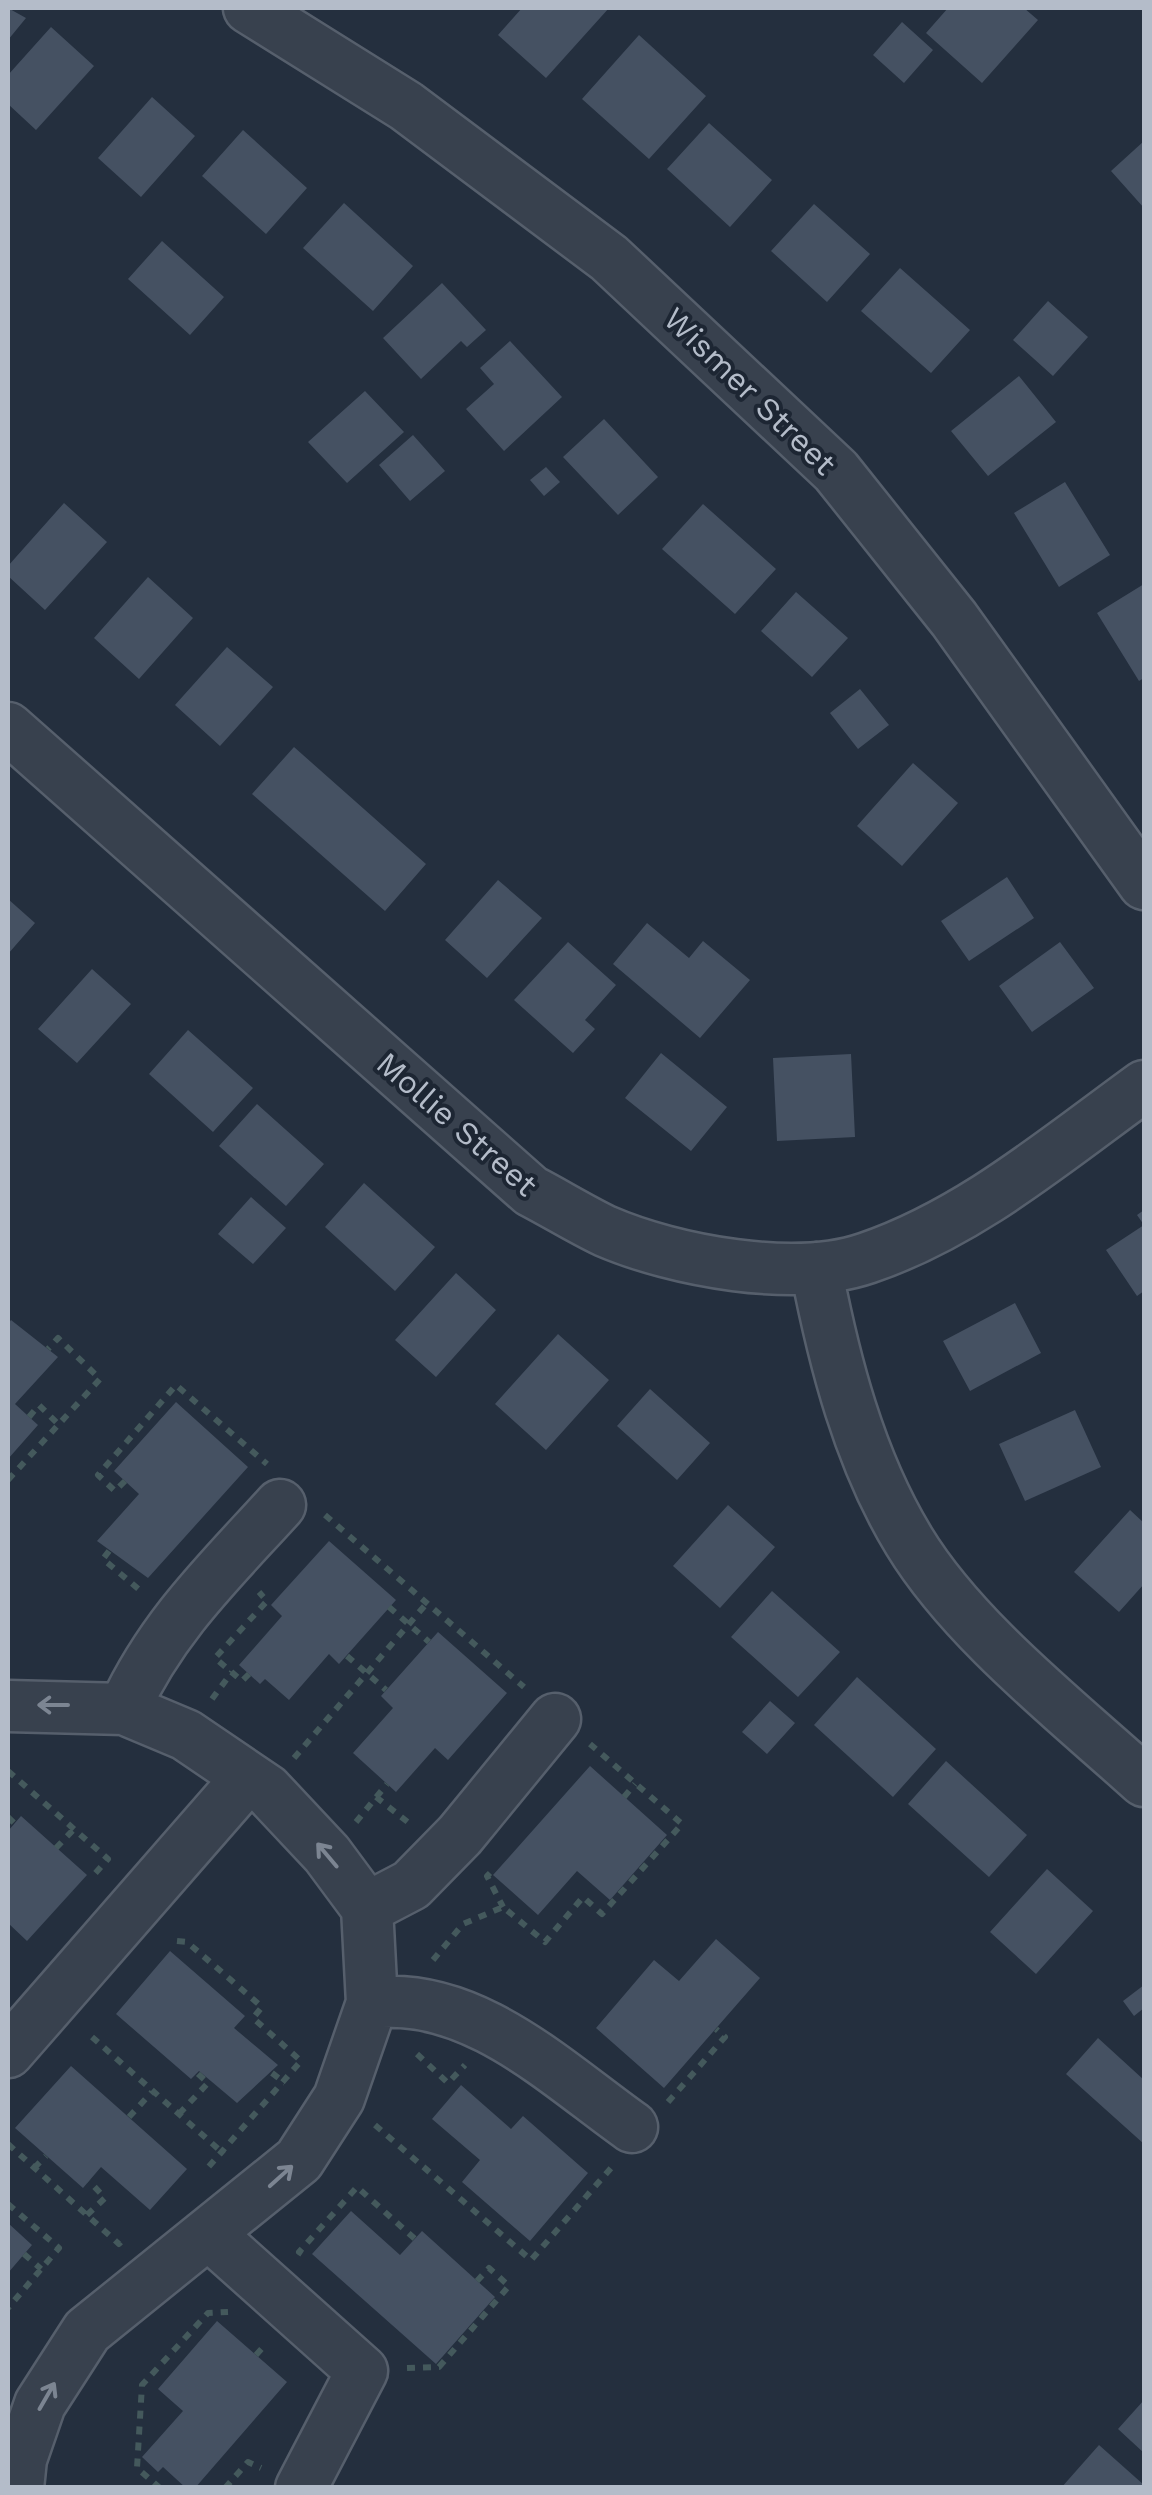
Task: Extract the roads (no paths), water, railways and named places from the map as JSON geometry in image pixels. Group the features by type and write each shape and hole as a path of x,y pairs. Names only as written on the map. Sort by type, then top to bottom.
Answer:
{"street":[{"name":"Wismer Street","path":"249,8 406,106 609,258 836,471 954,619 1144,884"},
{"name":"Mollie Street","path":"8,728 531,1191 607,1232 682,1254 768,1268 816,1268 866,1258 978,1206 1144,1086"},
{"path":"816,1268 856,1425 910,1542 990,1642 1144,1781"},
{"path":"124,1709 146,1660 175,1621 294,1498"},
{"path":"8,1706 124,1709 270,1768"},
{"path":"368,1908 411,1885 460,1835 556,1716"},
{"path":"18,2488 20,2459 40,2404 87,2331 299,2160 339,2098 372,2003 368,1908 268,1790 270,1768"},
{"path":"8,2052 270,1768"},
{"path":"372,2003 408,1999 451,2010 498,2032 638,2131"},
{"path":"210,2235 362,2371 301,2488"}]}
